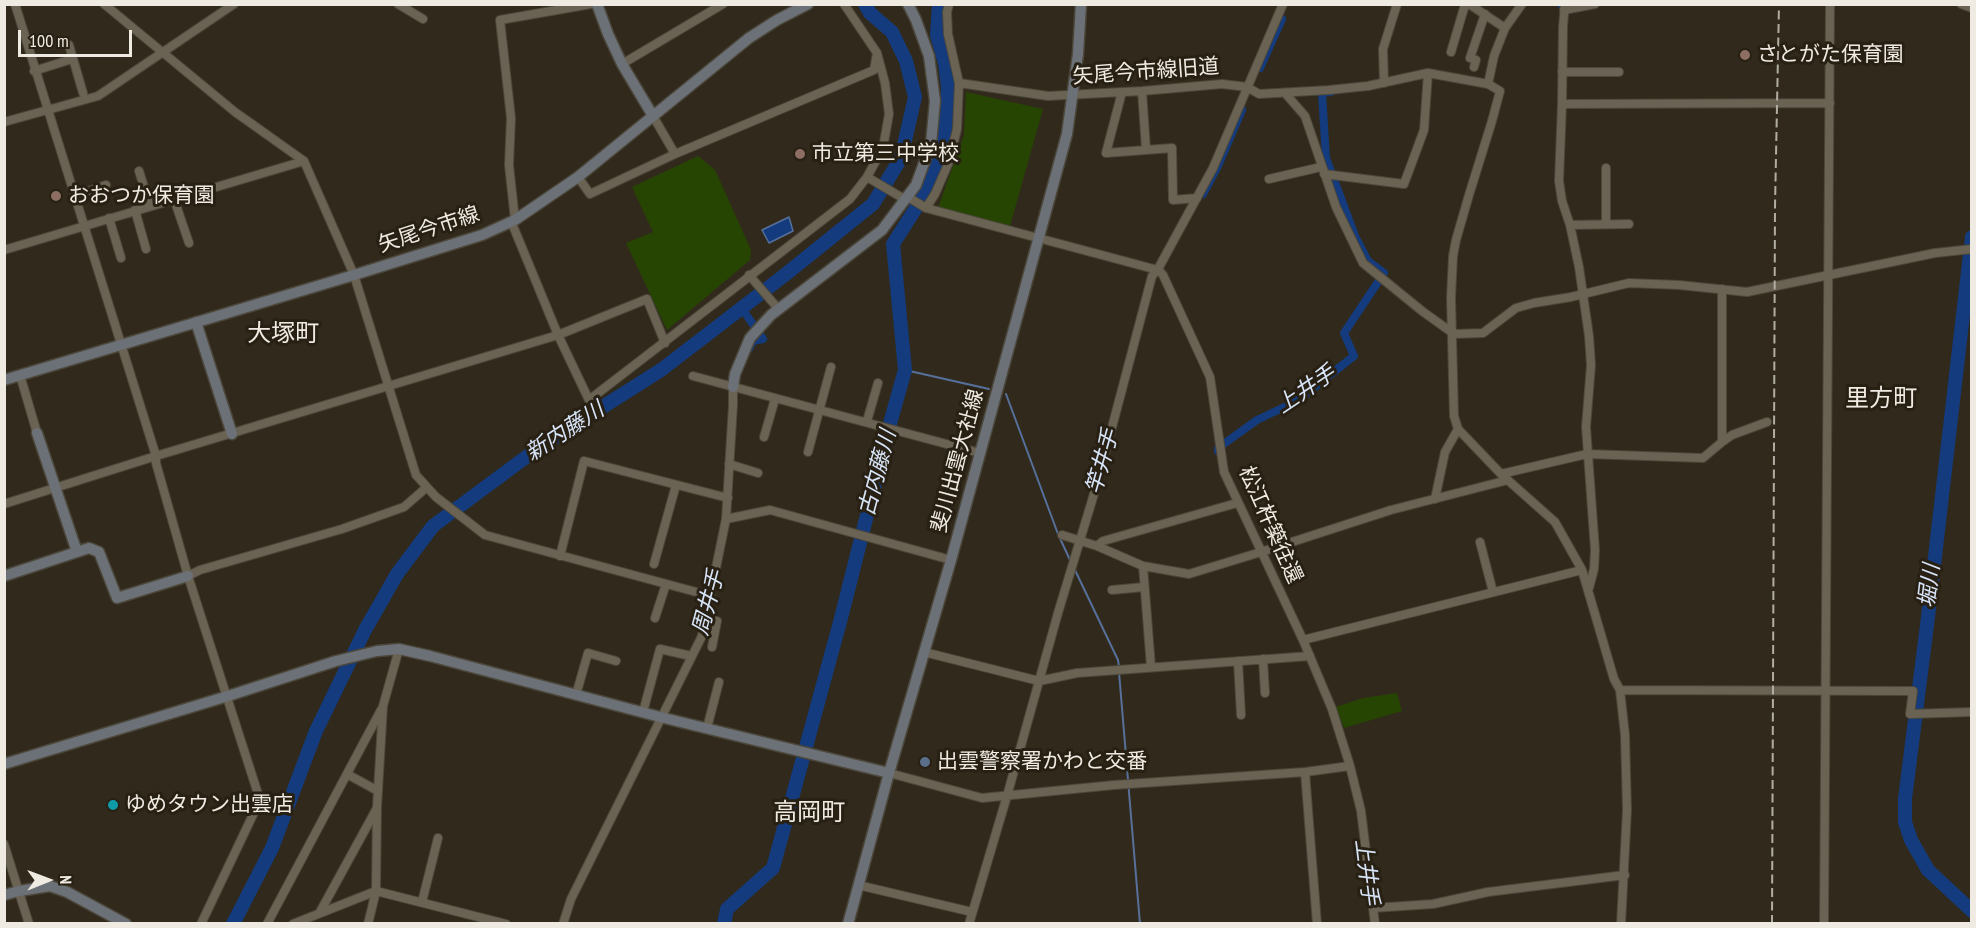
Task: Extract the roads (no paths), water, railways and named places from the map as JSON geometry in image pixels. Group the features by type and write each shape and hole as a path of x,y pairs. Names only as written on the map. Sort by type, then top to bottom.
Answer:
{"street":[{"path":"15,4 46,110 156,456 156,463 188,576 260,800 201,924"},
{"path":"104,4 235,112 304,161 354,275 416,475 436,497 485,534 711,596"},
{"path":"4,122 98,96 234,4"},
{"path":"398,4 423,19"},
{"path":"591,4 500,20 512,118 509,165 513,221 558,335 589,400 850,199 867,177 883,148 889,114 885,83 877,53 844,4"},
{"path":"597,4 622,64 675,154"},
{"path":"622,64 723,4"},
{"name":"矢尾今市線","path":"4,380 354,275 482,235 513,221 578,177 749,38 808,4"},
{"path":"563,924 571,899 702,636 726,519 735,374 750,338 776,307 882,230 916,185 931,144 935,101 929,56 908,4"},
{"path":"926,208 949,162 957,129 959,83 948,33 949,4"},
{"name":"斐川出雲大社線","path":"848,924 951,560 1067,134 1078,54 1081,4"},
{"name":"矢尾今市線旧道","path":"959,83 1048,96 1142,91 1202,84 1247,87 1283,4"},
{"path":"1384,83 1383,50 1397,4"},
{"path":"1451,52 1464,8 1468,4 1505,28"},
{"path":"1488,84 1494,56 1505,28 1522,4"},
{"path":"1589,588 1594,569 1595,550 1586,427 1591,365 1589,336 1570,225 1562,201 1559,181 1565,7 1595,4"},
{"path":"1824,924 1830,4"},
{"path":"1961,4 1971,8"},
{"path":"1473,67 1476,60 1470,58 1485,14"},
{"path":"69,45 83,93"},
{"path":"578,177 590,194 675,154 874,70 877,53"},
{"path":"34,71 72,59"},
{"path":"1562,72 1619,72"},
{"path":"1269,179 1323,171 1404,184 1424,130 1428,73"},
{"path":"969,924 1097,484 1152,276 1213,168 1247,87 1259,94 1329,90 1384,83 1428,73 1488,84 1500,91 1468,195 1453,256 1451,298 1454,334 1454,416 1458,429 1505,477 1555,522 1582,570 1589,588 1614,679 1620,690 1625,735 1627,810 1622,924"},
{"path":"1142,91 1146,149"},
{"path":"1122,92 1106,153 1172,148 1173,200 1197,198"},
{"path":"1285,93 1305,116 1336,207 1363,263 1454,334 1483,333 1516,308 1629,283 1747,292 1935,253 1968,249"},
{"path":"1562,104 1830,103"},
{"path":"4,250 304,161"},
{"path":"1606,168 1606,224"},
{"path":"140,171 150,206"},
{"path":"867,177 926,208 1157,270"},
{"path":"74,196 106,185"},
{"path":"174,199 189,243"},
{"path":"135,210 146,249"},
{"path":"109,218 122,258"},
{"path":"1570,225 1629,224"},
{"name":"松江杵築往還","path":"1157,270 1163,275 1210,377 1224,472 1303,640 1332,709 1361,811 1375,924"},
{"path":"750,276 776,307"},
{"path":"1722,289 1722,442"},
{"path":"4,504 558,335 647,299 665,343"},
{"path":"196,322 232,434"},
{"path":"808,452 831,367"},
{"path":"20,375 77,552"},
{"path":"693,376 980,453"},
{"path":"867,421 878,383"},
{"path":"764,437 775,399"},
{"path":"1062,536 1096,546 1143,566 1189,574 1391,510 1587,454 1703,458 1732,435 1767,422"},
{"path":"1435,499 1445,452 1458,429"},
{"path":"560,556 584,461 728,498"},
{"path":"729,464 758,472"},
{"path":"654,564 676,485"},
{"path":"4,576 89,548 99,552 117,598 188,576 200,570 342,529 404,507 427,487"},
{"path":"1096,546 1103,541 1237,503"},
{"path":"726,519 770,510 951,560"},
{"path":"1480,542 1493,592"},
{"path":"1143,566 1151,667"},
{"path":"1303,640 1582,570"},
{"path":"655,618 666,584"},
{"path":"1112,590 1144,587"},
{"path":"706,618 717,621 712,646"},
{"path":"267,924 383,706 399,649"},
{"path":"4,764 336,661 377,651 399,649 982,798 1114,785 1305,772 1350,766"},
{"path":"643,712 660,649 692,656"},
{"path":"924,652 1039,681 1077,673 1310,656"},
{"path":"576,695 588,653 616,661"},
{"path":"1263,659 1265,693"},
{"path":"1238,661 1241,715"},
{"path":"707,728 719,682"},
{"path":"1620,690 1913,691 1910,714 1971,712"},
{"path":"368,924 376,891 377,807 383,706"},
{"path":"1305,772 1317,924"},
{"path":"347,774 378,790"},
{"path":"321,912 377,807"},
{"path":"422,902 438,837"},
{"path":"4,844 29,924"},
{"path":"1372,908 1433,904 1488,892 1625,875"},
{"path":"858,885 972,912"},
{"path":"4,896 50,886 67,892 126,924"},
{"path":"293,924 376,891 506,924"}],"water":[{"path":"789,217 793,231 769,243 762,230"}],"waterway":[{"name":"新内藤川","path":"233,924 272,848 316,731 365,630 397,574 433,526 541,446 661,370 873,204 901,158 915,97 906,61 892,32 870,13 865,4"},
{"name":"古内藤川","path":"724,924 727,909 773,868 905,370 893,244 916,208 937,167 945,133 948,88 945,63 937,35 939,4"},
{"name":"上井手","path":"1561,4 1569,4"},
{"name":"竿井手","path":"1260,68 1282,19"},
{"name":"上井手","path":"1218,451 1218,448 1257,420 1297,401 1354,356 1344,333 1384,273 1368,261 1355,236 1326,158 1322,93 1331,92"},
{"name":"竿井手","path":"1203,194 1218,166 1242,110"},
{"name":"堀川","path":"1972,237 1905,799 1905,822 1911,840 1928,870 1972,911"},
{"name":"周井手","path":"741,307 763,339 753,341 749,349"},
{"path":"905,370 989,389"},
{"path":"1006,394 1058,534 1070,560"},
{"path":"1074,568 1118,660 1119,667"},
{"path":"1119,672 1140,924"}],"railway":[{"path":"1772,924 1775,207 1779,4"}],"place":[{"name":"さとがた保育園","path":"1745,55"},
{"name":"市立第三中学校","path":"800,154"},
{"name":"おおつか保育園","path":"56,196"},
{"name":"出雲警察署かわと交番","path":"925,762"},
{"name":"ゆめタウン出雲店","path":"113,805"}],"district":[{"name":"大塚町","path":"283,334"},
{"name":"里方町","path":"1881,399"},
{"name":"高岡町","path":"809,813"}]}
